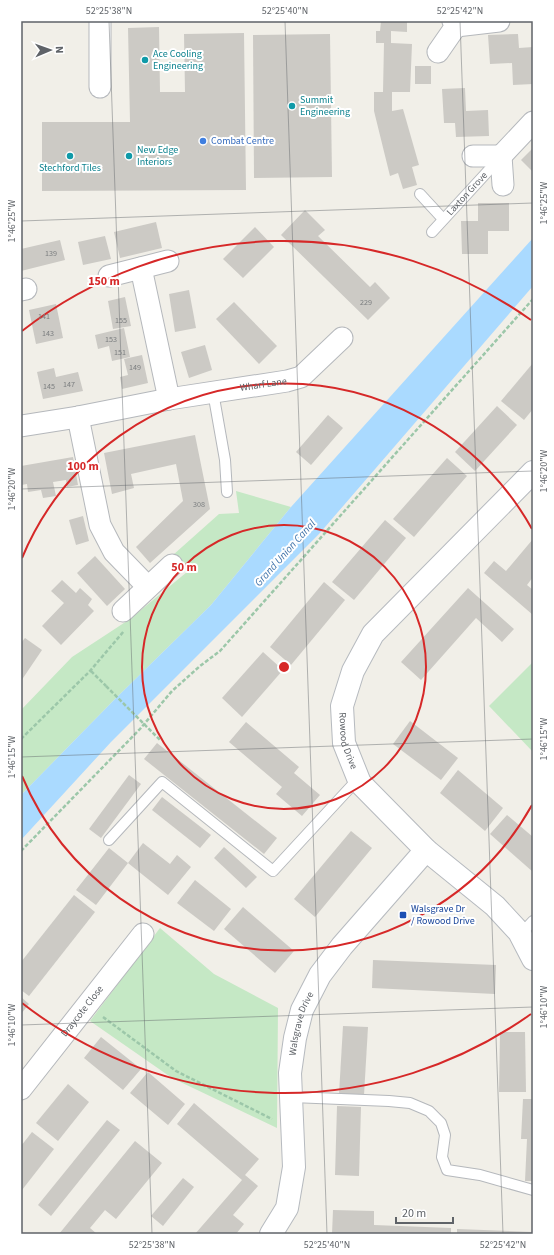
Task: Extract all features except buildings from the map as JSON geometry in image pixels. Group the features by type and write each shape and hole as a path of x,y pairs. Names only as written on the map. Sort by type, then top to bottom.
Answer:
{"street":[{"path":"100,21 100,87"},
{"path":"438,52 454,24 499,21"},
{"name":"Laxton Grove","path":"504,185 502,156 533,122"},
{"name":"Laxton Grove","path":"473,156 502,156"},
{"path":"109,276 168,261"},
{"path":"141,268 169,398"},
{"name":"Wharf Lane","path":"21,424 78,417 169,398 301,377 342,338"},
{"path":"78,417 100,525 114,552 148,587"},
{"name":"Rowood Drive","path":"533,472 374,634 353,671 342,706 344,743 358,779 426,850 495,906 527,928 533,959"},
{"path":"123,611 172,565"},
{"name":"Walsgrave Drive","path":"272,1234 287,1208 294,1167 294,1129 290,1073 295,1038 302,1010 320,975 342,946 426,850"},
{"name":"Draycote Close","path":"21,1089 86,1004 143,934"}],"lane":[{"name":"Laxton Grove","path":"432,232 502,156"},
{"path":"420,194 443,219"},
{"path":"213,392 225,460 227,492"},
{"path":"109,840 162,782 273,871 358,779"},
{"path":"292,1097 410,1103 429,1111 441,1124 445,1135 442,1157 447,1170 480,1175 533,1190"}],"path":[{"path":"21,851 140,729 172,691 200,666 220,651 533,299"},
{"path":"21,739 90,671 131,623 123,611"},
{"path":"90,671 161,741"},
{"path":"86,1004 176,1071 294,1129"}],"green space":[{"path":"236,491 291,507 211,605 114,700 21,795 21,710 72,657 130,619 187,572 173,555 219,514 239,513"},
{"path":"533,662 533,752 489,706"},
{"path":"160,928 214,974 278,1008 277,1128 172,1078 90,1021"}],"water":[{"name":"Grand Union Canal","path":"533,238 533,286 319,534 111,742 21,840 21,795 114,700 211,605 291,507"}],"place":[{"name":"Ace Cooling Engineering","path":"145,60"},
{"name":"Summit Engineering","path":"292,106"},
{"name":"Combat Centre","path":"203,141"},
{"name":"Stechford Tiles","path":"70,156"},
{"name":"New Edge Interiors","path":"129,156"},
{"name":"Walsgrave Dr / Rowood Drive","path":"403,915"}]}
